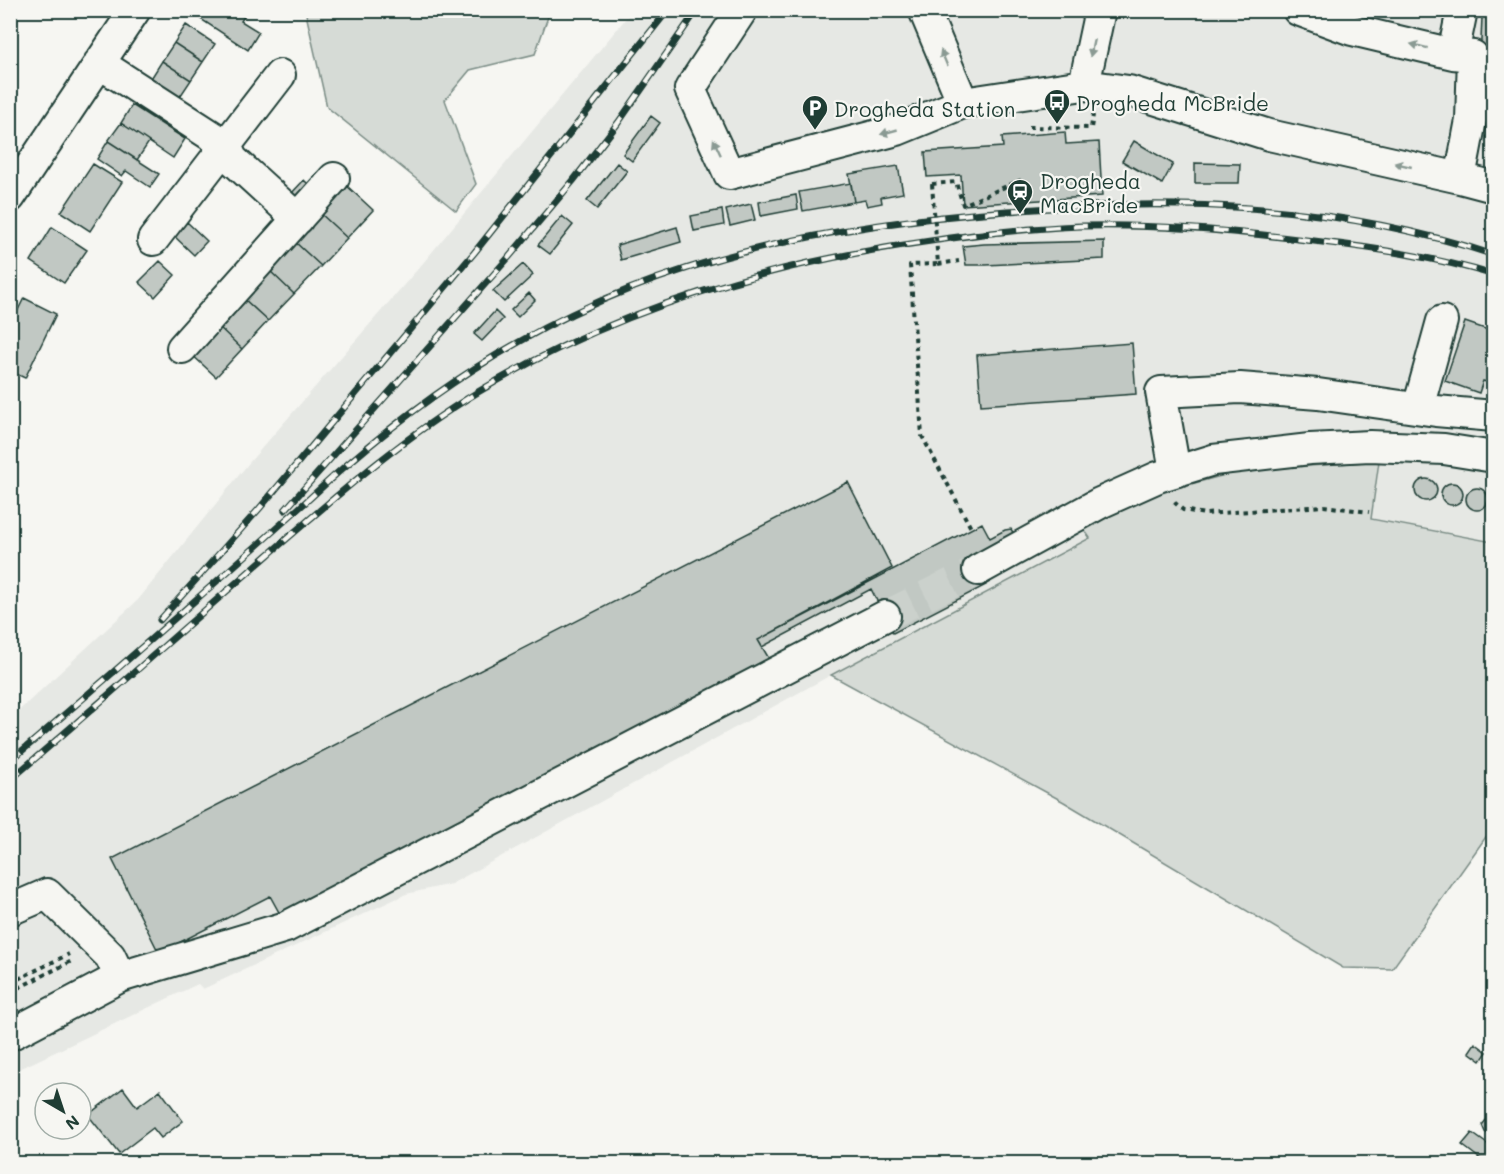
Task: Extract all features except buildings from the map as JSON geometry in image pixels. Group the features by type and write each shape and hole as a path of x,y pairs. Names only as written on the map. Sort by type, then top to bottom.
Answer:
{"street":[{"path":"10,197 135,10"},
{"path":"742,10 690,90 729,174 897,130 963,103 1091,86 1129,91 1269,135 1494,187"},
{"path":"924,10 963,103"},
{"path":"1091,86 1100,10"},
{"path":"1298,10 1352,30 1453,54 1473,56 1482,122 1460,178"},
{"path":"1453,54 1462,10"},
{"path":"99,63 226,145 232,159 298,219"},
{"path":"153,240 280,75"},
{"path":"182,348 334,178"},
{"path":"1418,408 1442,321"},
{"path":"1167,474 1161,392 1240,388 1318,394 1494,416"},
{"path":"978,570 1100,502 1167,474 1213,459 1310,449 1370,446 1444,449 1494,457"},
{"path":"10,1035 120,977 286,927 885,616"},
{"path":"10,910 47,894 110,956 120,977"}],"path":[{"path":"1029,127 1091,128 1091,86"},
{"path":"938,264 932,184 956,182 963,206 1021,180"},
{"path":"959,261 910,265 922,436 971,528"},
{"path":"1167,474 1165,495 1183,510 1205,514 1324,506 1369,512"},
{"path":"10,983 69,954 75,967"},
{"path":"10,992 72,961"}],"shaded area":[{"path":"313,11 550,11 535,54 470,70 445,100 476,184 456,211 327,107 306,14"},
{"path":"632,11 1493,11 1493,542 1371,519 1378,461 1083,529 1091,538 831,675 451,884 406,894 203,989 198,984 11,1073 11,718 138,600 248,464 423,263"},
{"path":"1379,461 1371,519 1493,542 1493,827 1392,969 1343,968 1064,802 831,675 1090,538 1083,528 1157,493 1240,471"}],"tunnel":[{"path":"885,616 978,570"}],"railway":[{"path":"160,620 259,509 474,253 668,10"},
{"path":"285,510 509,257 573,181 618,123 697,10"},
{"path":"10,761 156,635 343,468 431,398 497,355 576,312 634,287 694,266 817,235 880,225 1007,211 1130,205 1192,205 1314,214 1434,237 1494,255"},
{"path":"10,780 318,512 422,429 478,392 530,363 583,337 694,294 808,263 866,251 983,234 1082,226 1169,227 1285,237 1404,254 1494,275"}],"place":[{"name":"Drogheda McBride","path":"1057,125"},
{"name":"Drogheda Station","path":"815,131"},
{"name":"Drogheda MacBride","path":"1020,215"}]}
